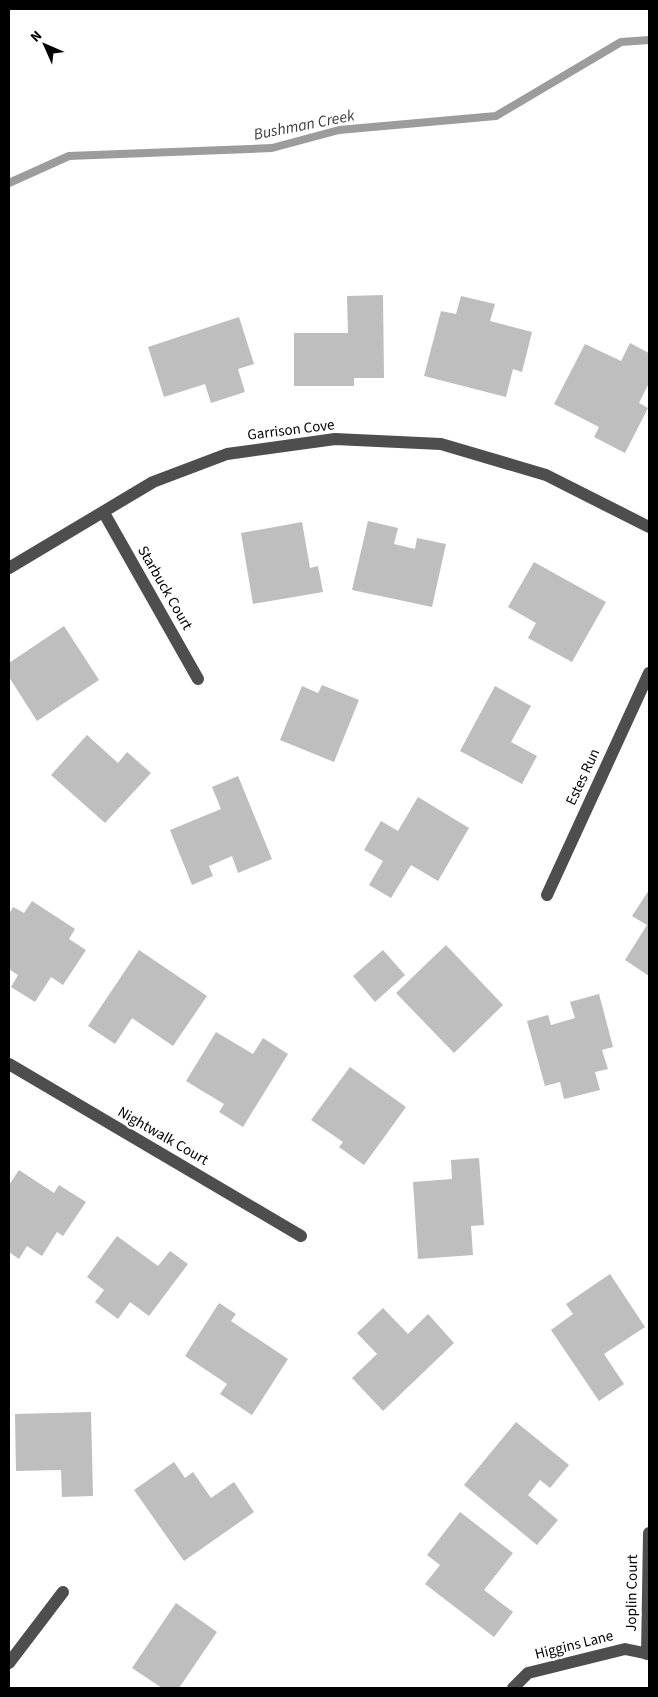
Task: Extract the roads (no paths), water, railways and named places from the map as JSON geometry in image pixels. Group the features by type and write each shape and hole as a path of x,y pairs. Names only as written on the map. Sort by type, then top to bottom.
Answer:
{"street":[{"name":"Garrison Cove","path":"9,568 153,482 227,454 335,439 441,444 546,475 649,527"},
{"name":"Starbuck Court","path":"104,513 198,679"},
{"name":"Estes Run","path":"547,895 649,674"},
{"name":"Nightwalk Court","path":"9,1064 301,1236"},
{"name":"Joplin Court","path":"648,1654 649,1533"},
{"path":"9,1663 63,1592"},
{"name":"Higgins Lane","path":"513,1688 528,1673 625,1649 648,1654"}],"waterway":[{"name":"Bushman Creek","path":"9,183 69,156 272,148 339,130 496,116 621,42 649,40"}]}
